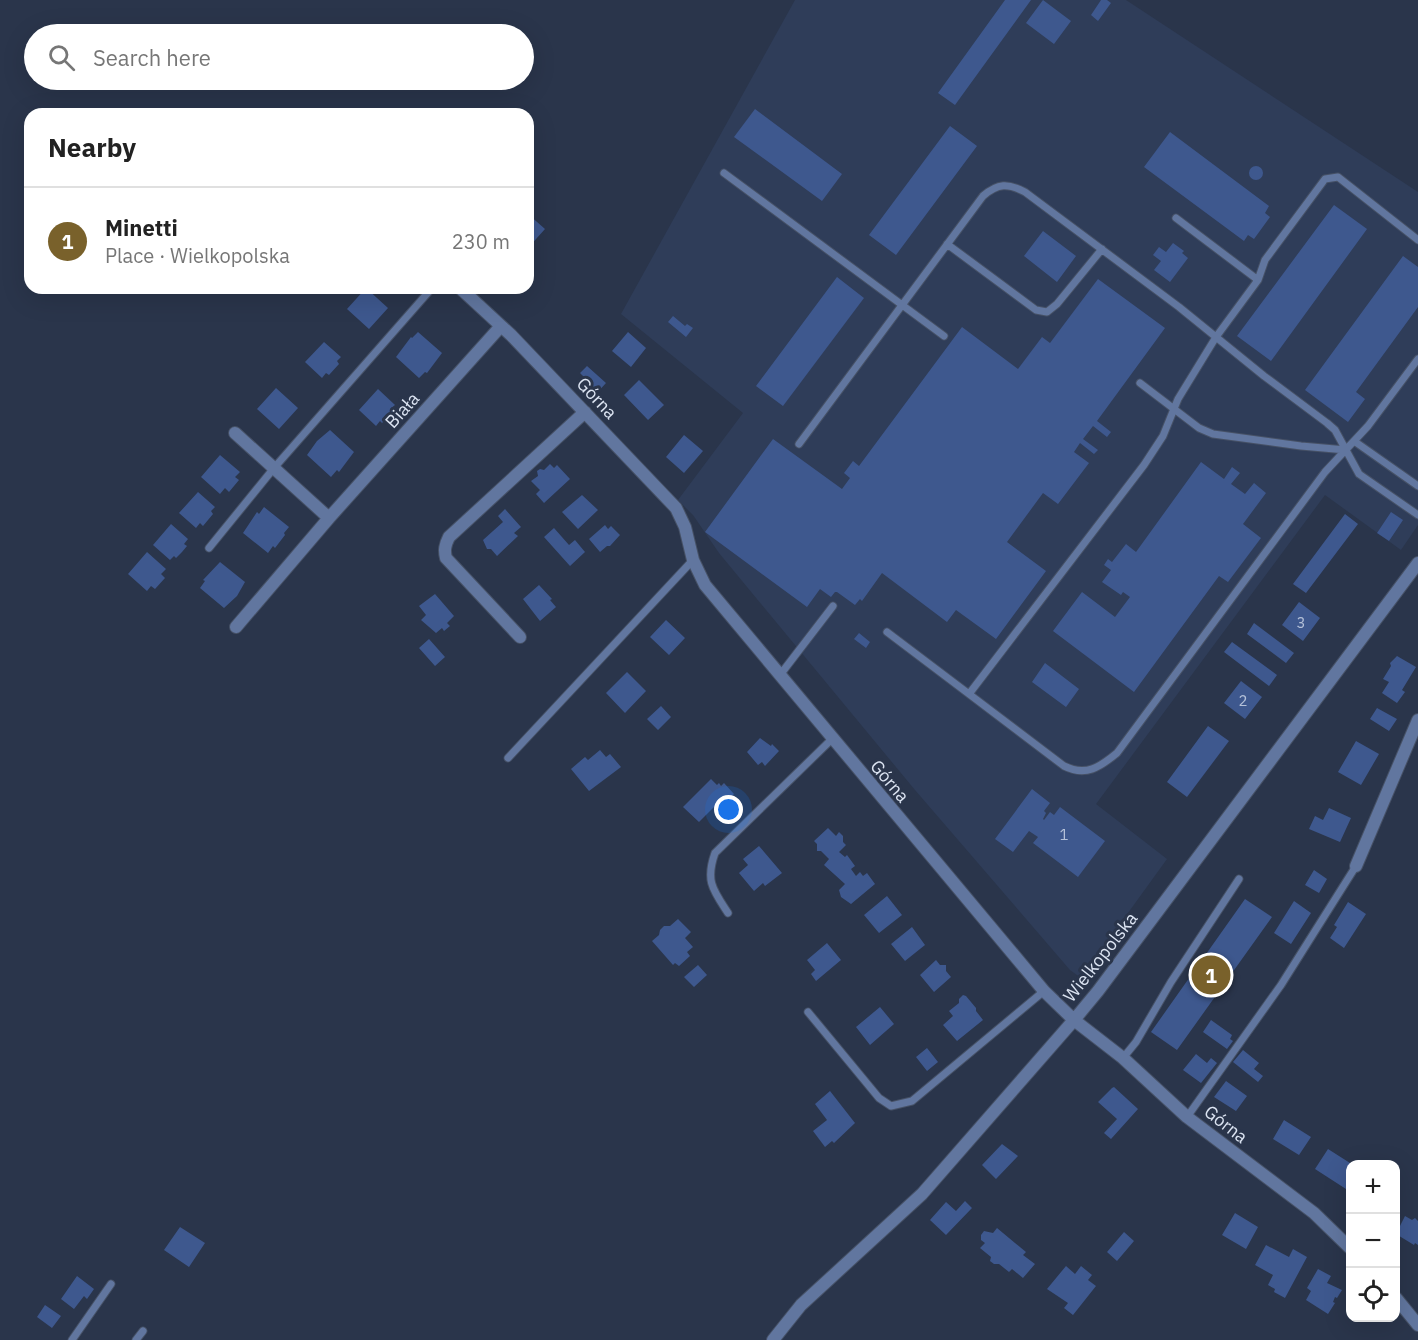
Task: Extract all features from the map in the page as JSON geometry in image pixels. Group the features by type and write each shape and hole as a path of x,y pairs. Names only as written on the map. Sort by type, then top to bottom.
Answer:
{"street":[{"name":"Górna","path":"466,294 501,326 676,508 685,527 693,560 705,585 1044,991 1074,1020 1123,1058 1187,1117 1314,1213 1346,1244"},
{"name":"Biała","path":"236,627 329,518 501,326"},
{"path":"520,638 446,558 444,552 446,544 449,537 585,412"},
{"path":"235,433 329,518"},
{"name":"Wielkopolska","path":"773,1340 801,1305 922,1194 1074,1020 1418,563"},
{"path":"1356,866 1418,720"},
{"path":"1400,1304 1418,1325"}],"lane":[{"path":"724,173 944,336"},
{"path":"969,694 1144,465 1163,436 1178,399 1216,337 1258,280 1265,260 1325,179 1338,177 1418,240"},
{"path":"799,444 983,196 1001,184 1025,192 1327,423 1335,430 1359,474 1418,515"},
{"path":"1176,218 1258,280"},
{"path":"947,244 1036,310 1047,312 1057,304 1102,249"},
{"path":"209,548 274,468 427,294"},
{"path":"887,632 1064,766 1082,772 1104,764 1117,753 1325,472 1368,426 1418,359"},
{"path":"1140,383 1199,428 1213,434 1305,447 1346,450"},
{"path":"1354,441 1418,486"},
{"path":"508,758 693,560"},
{"path":"780,675 833,606"},
{"path":"728,913 711,881 710,867 716,853 832,739"},
{"path":"1187,1117 1281,985 1356,866"},
{"path":"1123,1058 1136,1042 1184,960 1239,879"},
{"path":"808,1011 879,1098 891,1106 912,1101 1044,991"},
{"path":"72,1340 111,1284"},
{"path":"136,1340 143,1331"}],"shaded area":[{"path":"795,0 1126,0 1418,192 1418,525 1401,550 1325,495 1096,804 1167,859 1081,978 1070,970 915,790 719,553 693,515 678,500 743,413 621,314"}],"building":[{"path":"1005,0 1031,0 955,105 938,93"},
{"path":"1043,0 1071,21 1054,44 1026,23"},
{"path":"1101,0 1111,3 1098,21 1091,15"},
{"path":"755,109 842,174 822,201 734,137"},
{"path":"950,126 977,146 896,255 869,235"},
{"path":"1170,132 1269,206 1265,213 1270,217 1254,239 1248,235 1244,241 1144,167"},
{"path":"1256,166 1261,168 1263,173 1261,178 1256,180 1251,178 1249,173 1251,168"},
{"path":"1334,205 1367,229 1271,361 1237,336"},
{"path":"534,219 545,229 534,241"},
{"path":"1043,231 1076,256 1057,282 1024,256"},
{"path":"1173,243 1184,251 1182,253 1188,258 1170,282 1154,270 1161,261 1153,255 1159,247 1166,252"},
{"path":"1403,256 1418,267 1418,307 1356,392 1365,399 1348,422 1305,390"},
{"path":"837,277 864,298 783,406 756,386"},
{"path":"1098,279 1165,328 1097,421 1111,432 1107,437 1093,426 1083,439 1098,450 1094,454 1080,443 1074,452 1089,463 1058,504 1043,493 1007,542 1046,571 996,639 956,610 947,622 882,573 862,601 860,599 855,605 837,592 831,597 820,589 807,607 705,532 773,439 842,489 850,478 844,473 853,461 859,466 962,327 1018,369 1042,337 1050,343"},
{"path":"361,294 373,294 388,308 369,329 347,309"},
{"path":"673,316 685,326 687,324 693,328 686,337 668,322"},
{"path":"418,332 442,353 427,373 425,372 419,378 396,357 411,337"},
{"path":"628,332 646,348 631,367 612,351"},
{"path":"324,342 341,357 337,361 339,364 329,375 326,373 322,378 305,362"},
{"path":"587,366 606,383 595,395 581,382 585,378 580,373"},
{"path":"639,380 664,405 648,420 624,395"},
{"path":"276,388 298,408 279,429 257,409"},
{"path":"378,389 395,405 390,409 393,412 376,426 359,410"},
{"path":"330,430 354,452 339,472 337,470 331,477 307,455 317,441"},
{"path":"684,435 703,451 684,473 666,457"},
{"path":"220,455 240,472 235,477 239,480 229,492 225,488 220,494 201,477"},
{"path":"1201,462 1224,479 1232,467 1240,473 1231,484 1245,494 1254,483 1266,493 1243,524 1261,538 1228,582 1219,576 1134,692 1053,631 1082,592 1115,617 1130,597 1123,592 1121,595 1102,582 1111,570 1104,565 1108,559 1112,562 1126,544 1136,552"},
{"path":"550,464 554,468 557,465 570,479 544,503 536,494 540,490 531,481 538,476 537,471 544,470"},
{"path":"198,492 215,507 211,511 213,514 203,526 200,523 196,528 179,513"},
{"path":"582,495 598,510 578,529 562,512"},
{"path":"264,507 289,527 275,548 273,546 268,553 243,533 257,512 259,514"},
{"path":"505,509 521,527 514,533 518,536 497,556 491,549 487,549 483,540 503,522 498,516"},
{"path":"1391,512 1403,520 1389,541 1377,533"},
{"path":"1345,514 1358,524 1306,593 1293,584"},
{"path":"171,524 188,539 184,544 187,546 182,552 170,560 153,545"},
{"path":"605,525 608,529 611,526 620,535 610,546 600,552 589,539"},
{"path":"554,528 569,545 575,540 585,552 570,566 544,537"},
{"path":"147,552 166,569 161,574 165,578 155,589 151,586 147,591 128,574"},
{"path":"220,562 245,582 237,596 224,608 200,588 205,581 203,580"},
{"path":"539,585 556,607 540,621 523,599"},
{"path":"435,594 454,616 447,623 450,626 436,633 421,620 426,615 419,606"},
{"path":"1299,602 1320,618 1303,641 1282,625"},
{"path":"666,620 685,638 669,655 650,637"},
{"path":"1254,623 1294,653 1286,663 1247,634"},
{"path":"859,633 870,642 866,648 854,639"},
{"path":"429,639 445,657 435,666 419,648"},
{"path":"1232,642 1277,675 1269,686 1224,652"},
{"path":"1397,656 1416,667 1402,690 1405,692 1397,703 1382,693 1389,682 1383,679 1391,666 1390,663"},
{"path":"1045,663 1079,689 1066,707 1032,682"},
{"path":"627,672 646,691 625,713 606,693"},
{"path":"1241,681 1262,697 1245,719 1224,703"},
{"path":"661,706 671,717 658,730 647,719"},
{"path":"1377,708 1397,719 1389,731 1370,719"},
{"path":"1208,726 1229,741 1187,797 1167,782"},
{"path":"760,738 771,746 772,744 779,751 765,766 762,762 758,765 747,752"},
{"path":"1356,741 1379,754 1361,785 1338,772"},
{"path":"600,750 606,757 610,754 621,767 589,791 571,769 585,757 588,760"},
{"path":"711,779 717,785 719,783 721,786 724,783 734,794 726,802 722,799 699,822 683,807"},
{"path":"1032,789 1050,803 1044,811 1046,813 1044,820 1050,812 1054,815 1060,807 1105,841 1078,877 1033,843 1038,837 1029,831 1013,852 995,839"},
{"path":"1329,808 1351,818 1340,842 1309,829 1315,816 1323,820"},
{"path":"828,828 836,836 839,832 843,836 843,842 846,845 839,852 845,857 847,855 855,866 851,869 856,876 860,872 863,876 867,873 875,884 851,904 841,897 839,890 845,884 824,865 829,859 821,851 817,851 817,844 814,841"},
{"path":"759,846 782,873 765,886 763,883 754,891 739,873 748,865 743,859"},
{"path":"1314,870 1327,879 1319,893 1305,885"},
{"path":"887,896 902,915 879,933 864,915"},
{"path":"1245,899 1272,917 1177,1050 1151,1032"},
{"path":"1294,901 1311,913 1291,944 1274,933"},
{"path":"1348,902 1366,914 1344,948 1330,938 1337,927 1334,925"},
{"path":"678,919 691,932 685,938 693,947 687,952 690,956 679,966 675,963 673,965 652,941 664,926 670,926"},
{"path":"912,927 925,945 905,961 891,944"},
{"path":"827,943 841,960 816,981 811,974 815,970 807,960"},
{"path":"936,960 940,965 946,965 946,971 951,977 934,992 920,975"},
{"path":"698,965 707,975 694,987 684,977"},
{"path":"963,995 976,1008 983,1020 957,1041 943,1025 953,1016 949,1011 959,1003"},
{"path":"880,1007 894,1024 870,1045 856,1027"},
{"path":"1211,1020 1232,1035 1230,1039 1233,1041 1227,1049 1203,1032"},
{"path":"927,1048 938,1062 927,1071 916,1057"},
{"path":"1243,1050 1259,1063 1254,1069 1263,1076 1258,1082 1233,1062"},
{"path":"1196,1054 1207,1063 1211,1058 1217,1063 1201,1083 1183,1070"},
{"path":"1226,1081 1247,1096 1236,1111 1214,1097"},
{"path":"1114,1087 1138,1109 1111,1139 1104,1133 1117,1119 1098,1102"},
{"path":"830,1091 855,1123 834,1143 832,1141 825,1147 813,1131 827,1120 815,1104"},
{"path":"1284,1120 1311,1137 1299,1155 1273,1139"},
{"path":"1002,1144 1018,1156 996,1179 982,1165"},
{"path":"1328,1149 1346,1160 1346,1189 1315,1169"},
{"path":"965,1201 972,1208 946,1235 930,1220 946,1202 956,1211"},
{"path":"1235,1213 1258,1227 1246,1249 1222,1235"},
{"path":"1405,1216 1418,1221 1418,1245 1400,1236 1400,1226"},
{"path":"180,1227 205,1243 189,1267 164,1250"},
{"path":"997,1228 1026,1252 1023,1255 1035,1264 1023,1278 1012,1269 1009,1272 999,1264 994,1264 990,1261 991,1257 980,1248 985,1243 981,1240 984,1231 993,1233"},
{"path":"1124,1232 1134,1241 1117,1261 1107,1252"},
{"path":"1266,1245 1289,1257 1293,1249 1307,1257 1285,1298 1274,1292 1275,1289 1268,1285 1273,1275 1255,1265"},
{"path":"1066,1266 1075,1274 1081,1266 1092,1275 1088,1280 1096,1286 1073,1315 1064,1308 1068,1303 1047,1289"},
{"path":"1318,1269 1331,1276 1327,1283 1342,1290 1337,1298 1335,1297 1333,1302 1335,1303 1328,1314 1306,1300 1311,1291 1307,1288"},
{"path":"77,1276 94,1289 87,1299 84,1296 74,1309 61,1299"},
{"path":"45,1305 61,1316 52,1328 37,1317"}],"place":[{"name":"Minetti","path":"1211,975"}]}
